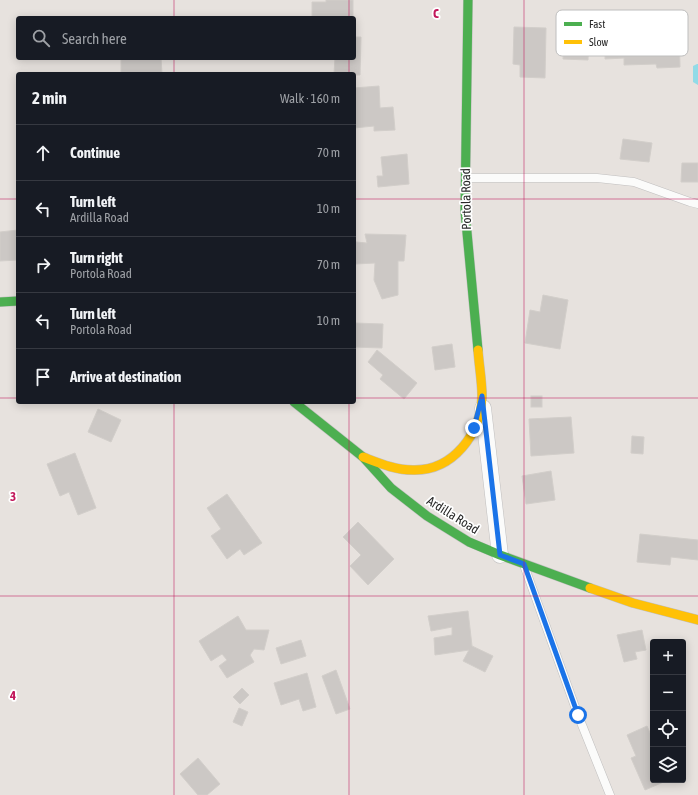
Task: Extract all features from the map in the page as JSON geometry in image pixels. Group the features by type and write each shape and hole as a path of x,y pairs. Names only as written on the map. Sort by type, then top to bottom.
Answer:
{"street":[{"name":"Portola Road","path":"468,0 465,211 482,396 500,555"},
{"path":"0,302 16,301"},
{"name":"Portola Road","path":"363,457 384,466 410,470 424,470 437,466 450,459 461,450 469,439 477,419 482,396"},
{"name":"Ardilla Road","path":"297,404 363,457 391,488 427,516 469,542 602,593 698,620"}],"lane":[{"path":"465,178 598,178 634,182 698,204"},
{"path":"524,564 578,715 610,795"}],"water":[{"path":"697,64 698,85 693,82 693,66"}],"building":[{"path":"326,0 353,0 353,16 312,16 312,2 326,2"},
{"path":"514,27 546,28 545,78 520,77 520,65 513,64"},
{"path":"356,37 361,37 360,75 356,75 356,72 334,72 335,60 356,60"},
{"path":"563,56 588,56 588,60 563,59"},
{"path":"605,56 680,56 680,67 657,68 656,64 624,65 624,58 605,59"},
{"path":"121,60 161,60 162,72 121,72"},
{"path":"379,86 380,108 393,107 395,130 374,131 374,126 356,128 356,88"},
{"path":"623,139 652,143 649,162 620,159"},
{"path":"407,154 409,184 378,187 377,176 383,176 381,157"},
{"path":"682,163 698,163 698,182 681,182"},
{"path":"16,230 16,260 0,261 0,232"},
{"path":"365,234 406,235 404,261 398,261 398,295 382,299 374,280 375,263 356,264 356,242 367,243"},
{"path":"543,295 568,300 560,349 525,343 530,310 540,312"},
{"path":"356,323 383,324 382,348 356,347"},
{"path":"452,344 455,367 435,370 432,347"},
{"path":"377,350 417,383 404,399 380,379 383,375 368,362"},
{"path":"531,396 542,396 542,407 531,407"},
{"path":"98,409 121,420 111,442 88,432"},
{"path":"571,417 574,453 531,456 529,419"},
{"path":"632,436 644,437 643,454 631,453"},
{"path":"75,453 96,508 78,515 69,492 60,496 47,464"},
{"path":"551,471 555,500 526,504 522,476"},
{"path":"227,494 262,543 244,555 240,549 227,559 211,536 221,529 207,508"},
{"path":"358,522 394,559 368,585 350,566 361,555 343,537"},
{"path":"640,534 698,540 698,560 671,557 670,565 637,562"},
{"path":"468,611 472,646 493,656 485,672 463,661 469,650 435,655 434,638 452,635 452,627 431,631 428,616"},
{"path":"238,616 246,630 269,630 264,650 254,649 250,655 254,662 227,678 219,666 227,660 222,654 211,661 199,641"},
{"path":"642,630 646,650 635,652 637,659 624,662 617,635"},
{"path":"301,640 306,656 281,664 276,648"},
{"path":"336,670 350,709 336,714 322,676"},
{"path":"307,673 316,707 303,711 299,699 281,705 274,683"},
{"path":"242,688 249,695 240,704 233,697"},
{"path":"239,708 248,712 242,726 233,722"},
{"path":"647,726 650,733 650,783 661,783 645,790 631,758 636,756 627,735"},
{"path":"198,758 220,784 207,795 198,795 180,774"}],"traffic: fast":[{"path":"468,0 465,211 478,350"},
{"path":"0,302 16,301"},
{"path":"297,404 363,457 391,488 427,516 469,542 590,588"}],"traffic: slow":[{"path":"363,457 381,464 406,470 427,469 441,464 462,448 476,424 480,410 482,390 478,350"},
{"path":"590,588 633,603 698,620"}],"route":[{"path":"474,428 482,396 500,555 524,564 578,715"}]}
